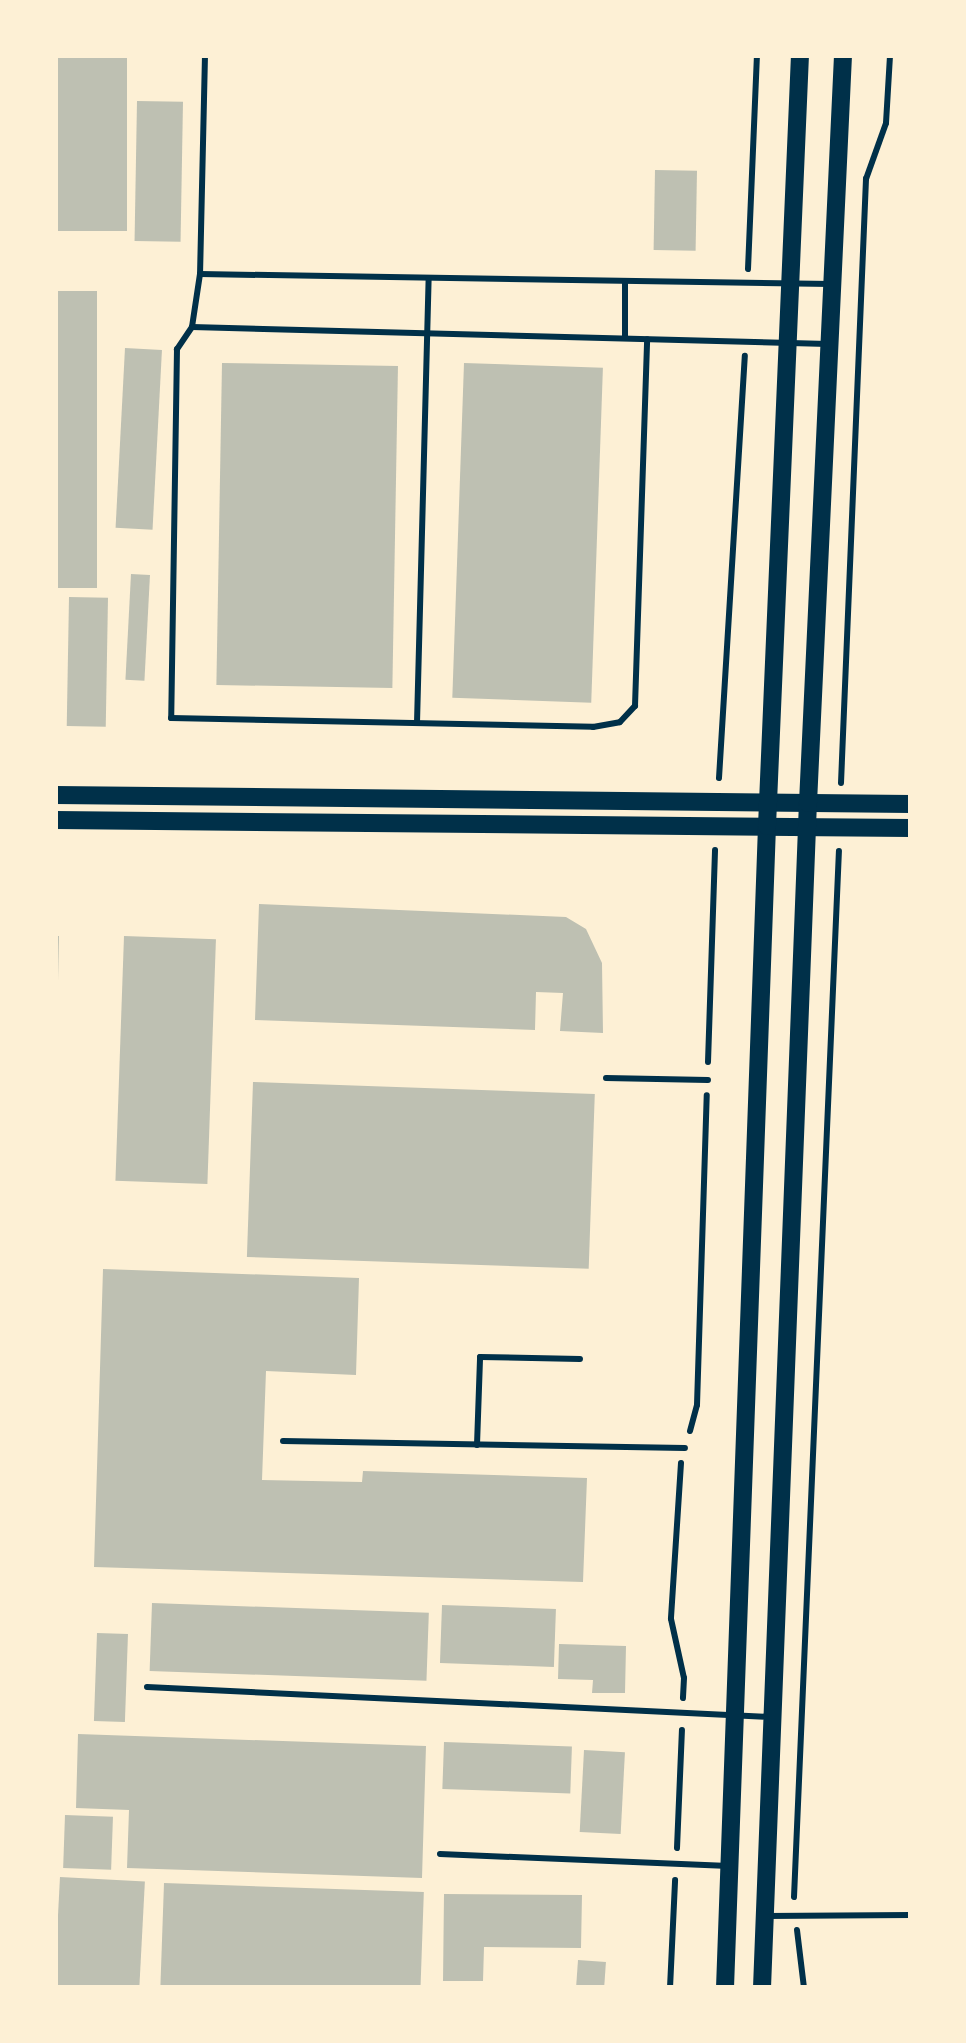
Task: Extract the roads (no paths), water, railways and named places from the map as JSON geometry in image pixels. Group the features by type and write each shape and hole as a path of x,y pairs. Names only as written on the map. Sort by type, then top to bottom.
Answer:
{"street":[{"path":"725,1988 766,826 800,55"},
{"path":"762,1988 808,802 843,55"},
{"path":"55,795 911,804"},
{"path":"55,820 911,828"}],"lane":[{"path":"205,55 200,274 192,327 177,348 171,718 593,727 620,722 634,706 647,339"},
{"path":"200,274 832,284"},
{"path":"417,723 429,278"},
{"path":"625,281 625,338"},
{"path":"192,327 830,344"},
{"path":"606,1078 708,1080"},
{"path":"476,1444 480,1357 580,1360"},
{"path":"284,1441 685,1448"},
{"path":"148,1688 773,1717"},
{"path":"440,1854 730,1866"},
{"path":"765,1916 911,1915"}]}
